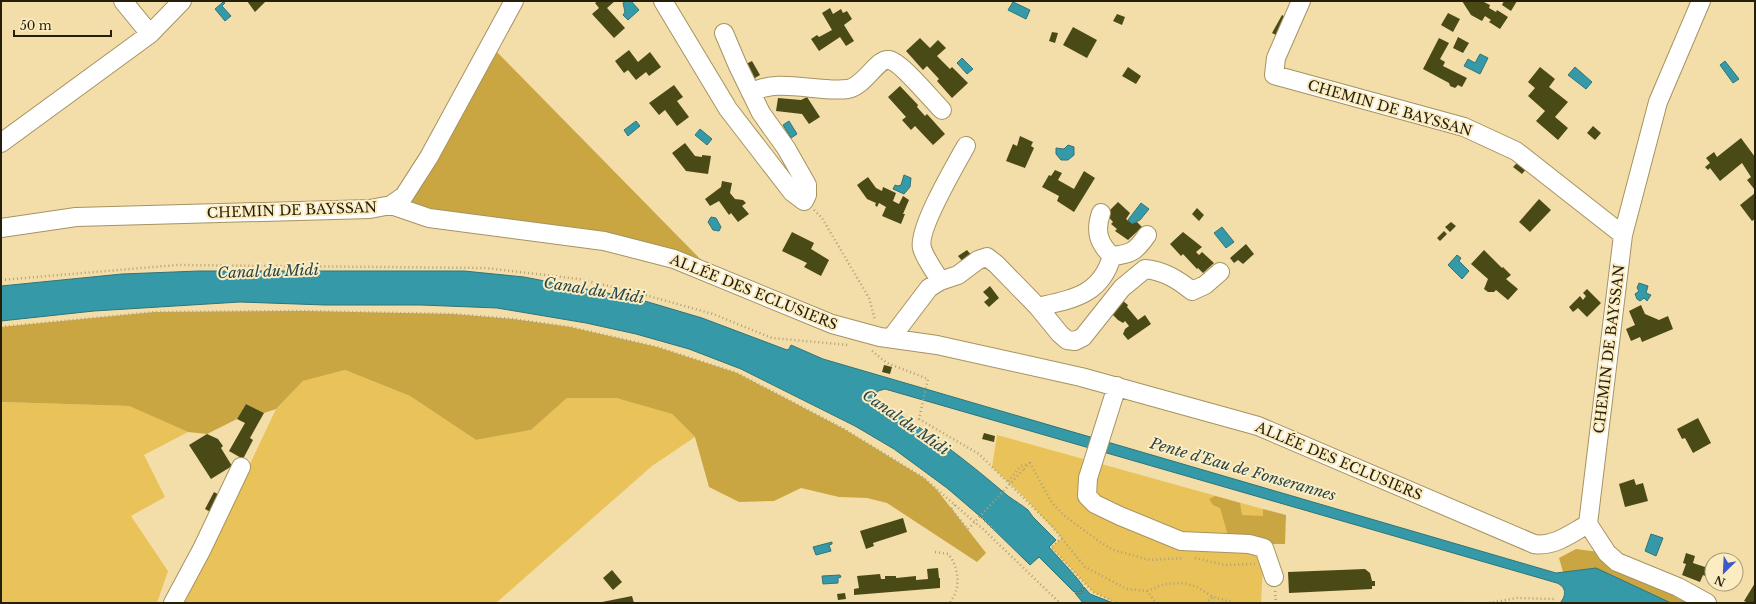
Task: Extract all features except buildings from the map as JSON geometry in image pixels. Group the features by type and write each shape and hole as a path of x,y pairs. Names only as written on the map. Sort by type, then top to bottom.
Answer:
{"street":[{"path":"122,1 150,34"},
{"path":"1,143 150,34 182,1"},
{"name":"CHEMIN DE BAYSSAN","path":"1,228 76,217 370,209 391,205 404,196 429,157 514,1"},
{"path":"663,1 728,109 792,192 804,201 807,195 806,185 786,148 761,113 724,33"},
{"name":"CHEMIN DE BAYSSAN","path":"1302,1 1276,58 1274,75 1464,127 1516,151 1623,235 1588,524"},
{"path":"1623,235 1658,102 1701,1"},
{"path":"752,93 759,89 775,86 828,90 849,89 860,84 882,61 889,60 899,64 942,110"},
{"path":"940,281 921,247 924,231 943,186 966,146"},
{"name":"ALLÉE DES ECLUSIERS","path":"391,205 429,218 604,240 674,259 832,324 880,341 937,345 1116,386 1258,426 1534,544 1544,546 1556,543 1588,524"},
{"path":"1101,213 1097,225 1099,237 1104,249 1112,256 1124,255 1138,248 1147,235"},
{"path":"1038,307 1079,297 1095,286 1108,270 1112,256"},
{"path":"880,341 929,288 940,281 958,275 978,260 987,257 996,264 1038,307 1060,334 1067,340 1075,341 1083,337 1122,288 1145,269 1160,271 1179,280 1192,291 1205,285 1220,272"},
{"path":"1116,386 1088,478 1087,496 1095,504 1120,516 1181,541 1249,544 1264,548 1272,576"},
{"path":"173,603 202,549 241,467"},
{"path":"1588,524 1607,553 1617,562 1678,587 1707,603"}],"path":[{"path":"804,201 822,218 869,298 887,363 928,379 919,419 979,454 1008,481 1062,538 1085,567 1127,589 1147,591 1165,584 1184,583 1197,587 1213,597 1235,603"},
{"path":"1,280 177,265 486,268 579,279 638,293 713,314 772,338 849,345"},
{"path":"1,327 155,312 296,311 453,314 513,319 570,327 657,347 737,372 844,429 924,478 985,531 1056,602 1060,603"},
{"path":"1008,481 1021,466 1030,463"},
{"path":"955,505 951,509 968,529 1030,463"},
{"path":"1030,463 1038,481 1056,507 1066,517 1113,550 1150,560 1192,557 1272,576 1276,603"},
{"path":"982,518 994,530"},
{"path":"1062,538 1051,547 1093,592 1117,603"},
{"path":"935,552 948,554 954,560 957,578 957,591 950,603"},
{"path":"1147,591 1156,603"},
{"path":"1205,603 1213,597"},
{"path":"1489,603 1517,598 1554,599"},
{"path":"1442,603 1467,603"}],"shaded area":[{"path":"490,45 712,271 391,205"},
{"path":"304,311 453,314 513,319 570,327 657,347 737,373 844,429 924,478 937,490 986,553 977,562 887,503 867,498 839,497 801,488 774,501 739,502 709,487 695,437 672,414 616,398 567,398 531,430 476,440 410,396 345,370 303,381 276,409 264,413 246,404 237,419 207,434 188,432 129,406 1,402 1,327 155,312"},
{"path":"345,370 410,396 476,440 531,430 567,398 616,398 672,414 695,437 652,466 496,603 181,603 205,559 276,409 303,381"},
{"path":"1,402 129,406 188,432 144,455 165,497 131,516 168,571 157,603 1,603"},
{"path":"997,435 1263,509 1264,548 1261,603 1116,603 1093,592 1051,547 1062,538 1022,495 992,467"},
{"path":"1215,496 1240,503 1242,515 1263,516 1263,509 1286,515 1285,544 1270,544 1229,539 1220,508 1213,505 1209,499"},
{"path":"1576,549 1607,553 1707,603 1671,603 1594,568 1563,572 1559,558"}],"water":[{"path":"626,1 631,1 639,10 628,20 623,15 625,12 623,3"},
{"path":"223,2 225,3 222,6 231,16 225,21 215,9"},
{"path":"1013,2 1030,10 1026,19 1008,10"},
{"path":"1480,54 1488,58 1480,74 1464,66 1468,59 1475,63"},
{"path":"962,58 973,69 967,74 957,63"},
{"path":"1725,61 1739,79 1733,83 1720,65"},
{"path":"1575,67 1592,82 1586,89 1568,75"},
{"path":"636,121 640,126 628,136 624,130"},
{"path":"789,121 797,134 791,138 783,125"},
{"path":"700,129 712,139 707,145 695,135"},
{"path":"1068,145 1074,147 1074,155 1068,160 1061,160 1056,154 1056,148 1064,149"},
{"path":"904,175 911,178 910,187 904,194 893,189 895,185 901,185"},
{"path":"1141,203 1149,209 1140,220 1132,224 1128,220"},
{"path":"711,217 716,218 721,227 719,231 713,230 708,222"},
{"path":"1222,227 1234,242 1226,248 1214,233"},
{"path":"1457,255 1461,258 1459,261 1469,271 1462,279 1448,265"},
{"name":"Canal du Midi","path":"199,271 464,271 524,277 638,299 702,318 787,350 791,345 823,359 1556,573 1596,568 1671,603 1560,603 1564,597 1564,589 1557,583 885,389 878,391 875,398 878,402 945,446 1028,510 1056,540 1049,547 1083,586 1081,592 1074,592 1039,557 1030,565 982,518 947,488 894,449 855,426 741,369 689,349 636,334 586,323 497,308 421,305 325,305 240,302 94,311 1,321 1,286 122,274"},
{"path":"1639,283 1648,286 1646,293 1651,295 1647,301 1644,298 1640,301 1637,299 1635,294 1639,291 1637,288"},
{"path":"1651,534 1663,538 1656,556 1645,551"},
{"path":"832,542 832,544 829,545 831,551 816,555 813,547"},
{"path":"840,575 841,577 838,578 838,583 823,584 822,576"},
{"path":"1084,587 1090,594 1113,603 1083,603 1075,593 1082,593"}],"water label":[{"name":"Pente d'Eau de Fonserannes","path":"1243,469"}]}
